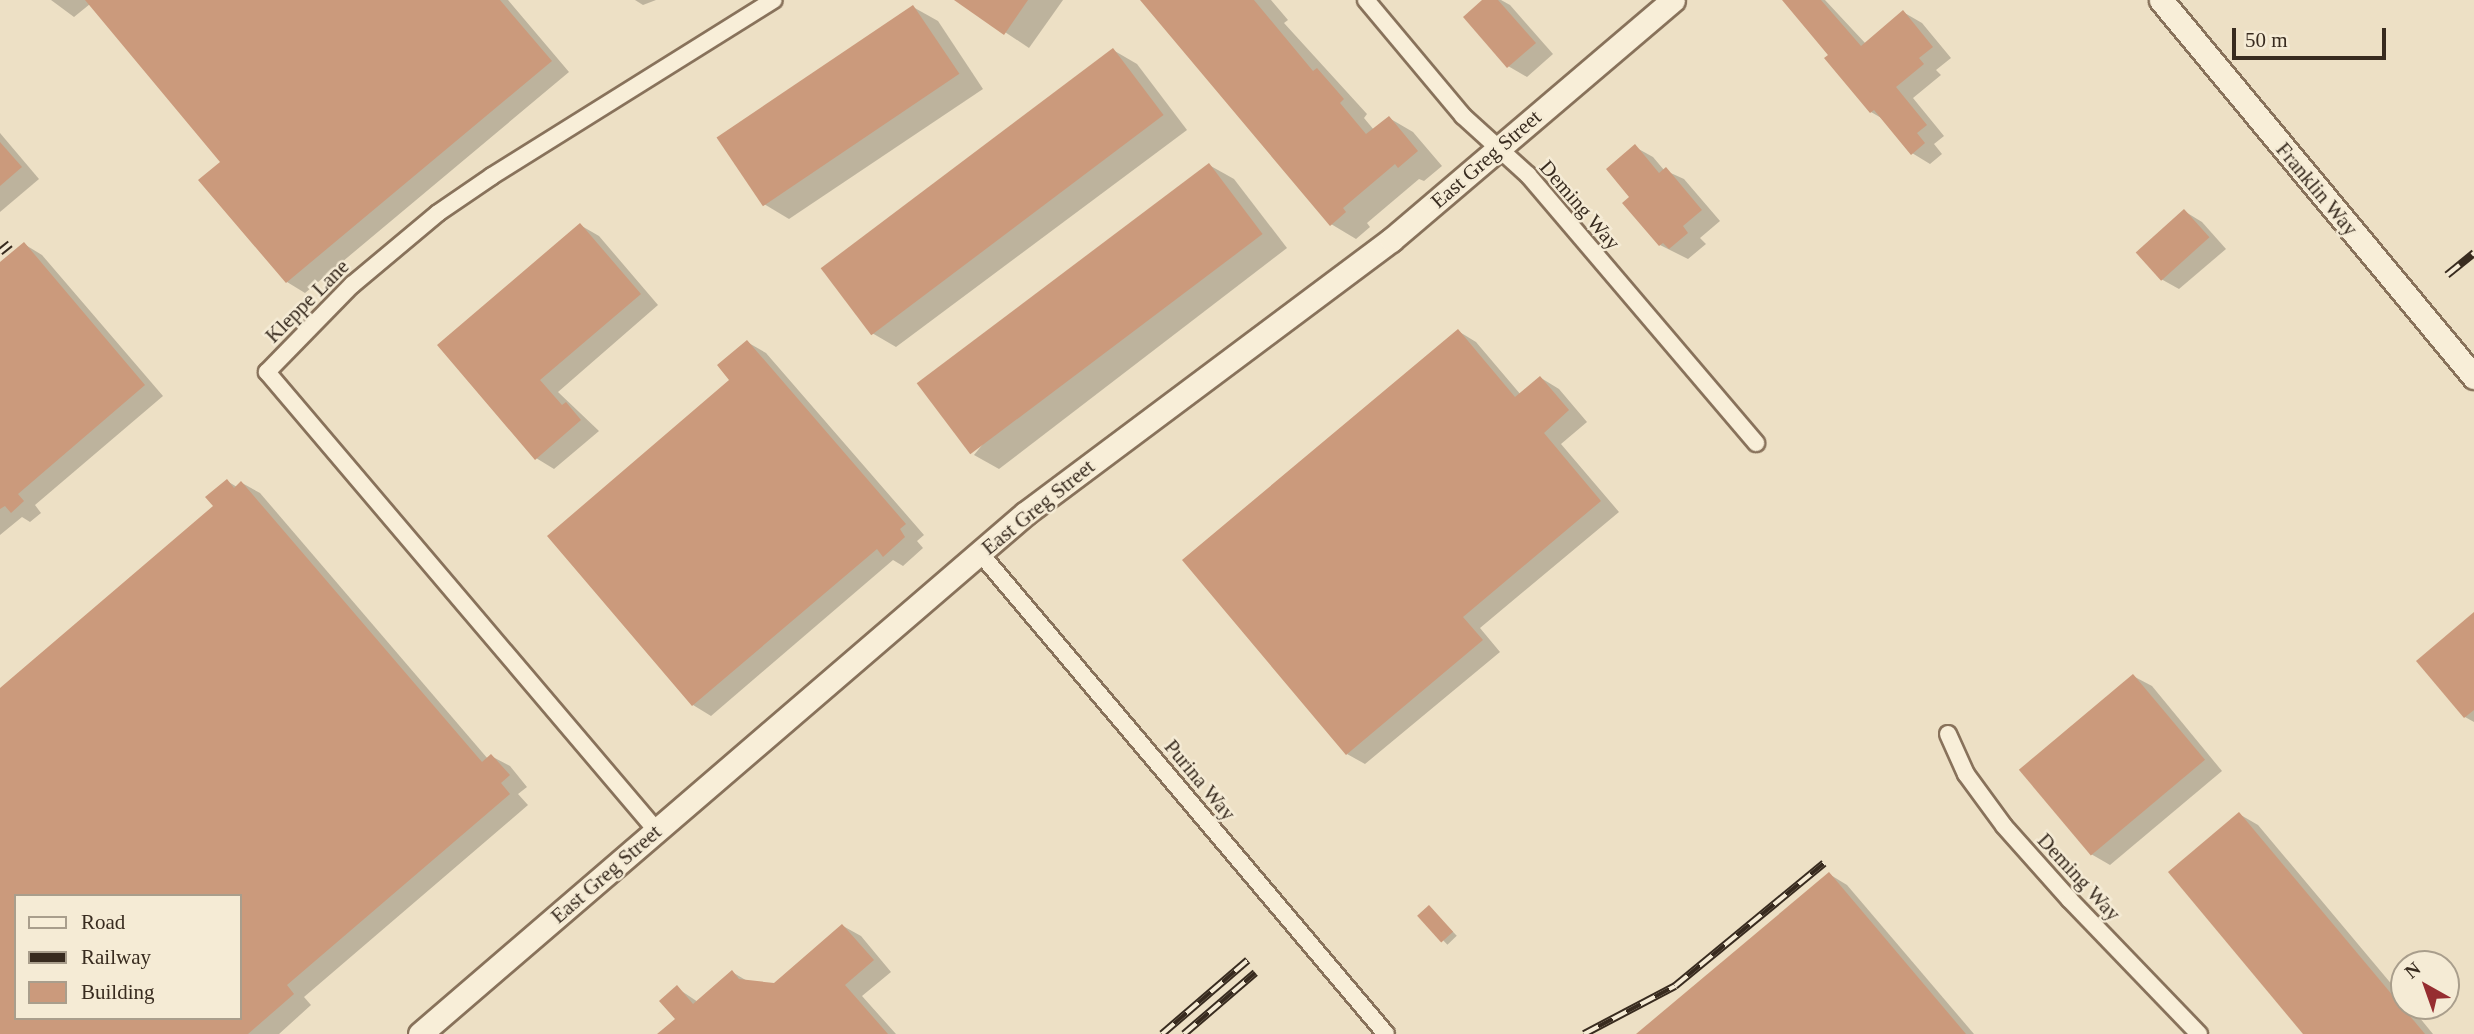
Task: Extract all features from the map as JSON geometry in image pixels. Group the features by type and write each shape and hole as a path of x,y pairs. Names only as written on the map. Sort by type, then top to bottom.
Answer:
{"main road":[{"name":"East Greg Street","path":"420,1034 980,553 1088,466 1391,240 1673,0"},
{"name":"Franklin Way","path":"2161,0 2474,377"}],"street":[{"name":"Kleppe Lane","path":"656,830 267,372 347,289 438,213 492,176 774,0"},
{"name":"Deming Way","path":"1366,0 1463,116 1528,175 1756,443"},
{"name":"Purina Way","path":"980,553 1386,1034"},
{"name":"Deming Way","path":"1948,734 1966,774 2004,826 2062,891 2199,1034"}],"building":[{"path":"85,0 500,0 552,61 286,283 198,180 220,162"},
{"path":"954,0 1028,0 1004,35"},
{"path":"1140,0 1254,0 1313,71 1317,68 1344,99 1340,103 1366,134 1389,116 1418,151 1398,168 1395,164 1343,208 1346,212 1330,226"},
{"path":"1482,0 1498,0 1536,43 1507,68 1463,17"},
{"path":"1782,0 1821,0 1861,46 1903,10 1933,47 1919,58 1924,64 1896,87 1927,125 1917,133 1925,143 1911,155 1874,110 1870,113 1824,58 1828,55"},
{"path":"913,5 959,74 763,206 717,138"},
{"path":"1113,48 1164,115 871,335 821,268"},
{"path":"0,142 22,167 0,186"},
{"path":"1635,144 1659,173 1666,167 1702,210 1683,226 1688,233 1669,249 1663,243 1659,246 1622,203 1629,197 1606,169"},
{"path":"1209,163 1263,234 970,454 917,383"},
{"path":"2184,209 2209,237 2161,281 2136,252"},
{"path":"580,223 641,294 540,380 562,405 566,402 581,420 535,460 437,345"},
{"path":"24,242 145,385 18,494 24,501 11,513 5,506 0,509 0,262"},
{"path":"1458,329 1515,397 1540,376 1569,410 1544,433 1601,501 1463,617 1483,640 1346,755 1182,560"},
{"path":"747,340 906,524 900,529 905,537 883,557 877,549 692,706 547,536 729,380 717,365"},
{"path":"227,479 234,488 241,481 482,762 491,754 510,775 501,783 510,794 287,985 294,994 248,1034 0,1034 0,688 213,506 205,497"},
{"path":"2474,612 2474,710 2464,718 2416,661"},
{"path":"2133,674 2205,760 2091,856 2019,770"},
{"path":"2239,812 2390,992 2390,1020 2413,1020 2425,1034 2303,1034 2168,872"},
{"path":"1829,872 1966,1034 1636,1034"},
{"path":"1429,905 1453,932 1441,942 1417,916"},
{"path":"842,924 874,960 845,985 888,1034 657,1034 675,1019 659,1001 677,985 693,1004 732,970 739,979 774,983"}],"railway":[{"path":"0,252 10,244"},
{"path":"2447,275 2474,253"},
{"path":"1584,1034 1675,986 1824,863"},
{"path":"1162,1034 1248,960"},
{"path":"1184,1034 1255,973"}]}
